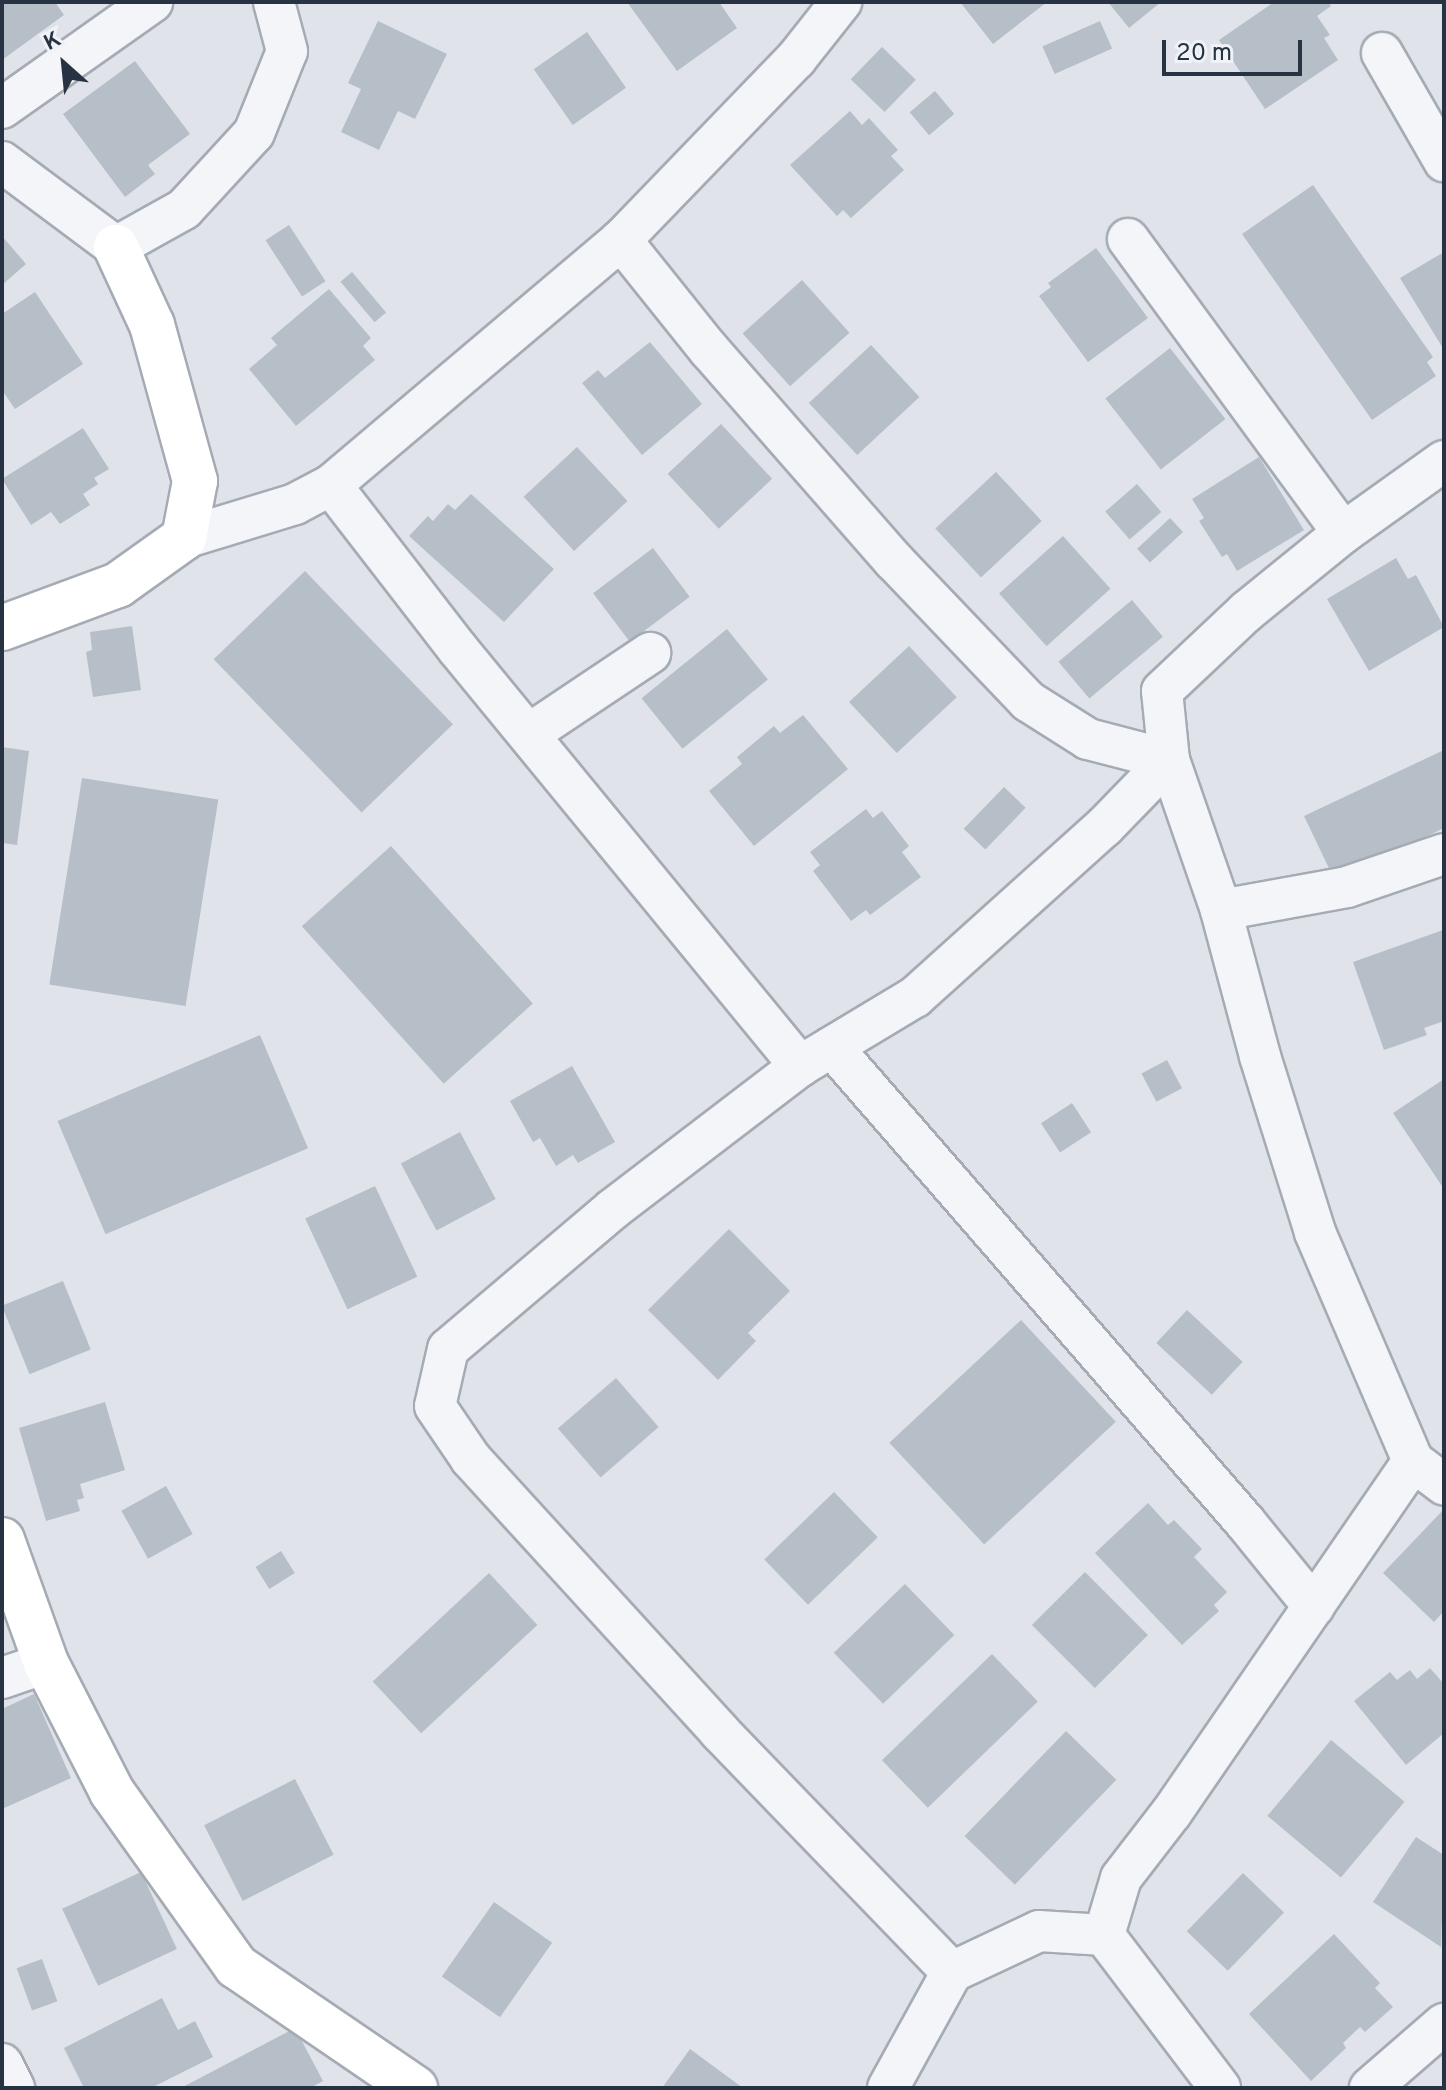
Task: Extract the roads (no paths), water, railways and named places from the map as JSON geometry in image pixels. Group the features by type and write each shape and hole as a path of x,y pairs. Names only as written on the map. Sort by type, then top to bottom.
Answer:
{"street":[{"path":"2,108 152,2"},
{"path":"116,247 184,209 254,133 287,51 274,2"},
{"path":"2,628 118,585 184,538 295,504 331,485 621,240 796,59 841,2"},
{"path":"1382,53 1444,161"},
{"path":"2,162 116,247 152,325 195,481 184,538"},
{"path":"1128,239 1343,533"},
{"path":"621,240 709,350 884,549 1028,701 1088,739 1169,760"},
{"path":"1104,1935 1121,1878 1172,1812 1314,1607 1429,1472 1315,1232 1260,1056 1221,910 1169,760 1162,691 1247,611 1343,533 1444,461"},
{"path":"331,485 457,648 529,734 816,1056 1245,1522 1314,1607"},
{"path":"529,734 650,653"},
{"path":"952,1972 720,1732 471,1459 435,1406 448,1349 613,1209 816,1056 915,997 1104,827 1169,760"},
{"path":"1221,910 1347,887 1444,854"},
{"path":"2,1540 46,1663 112,1792 236,1966 415,2088"},
{"path":"2,1678 46,1663"},
{"path":"888,2088 952,1972 1039,1931 1104,1935 1220,2088"},
{"path":"1370,2088 1444,2024"},
{"path":"2,2064 14,2088"}]}
